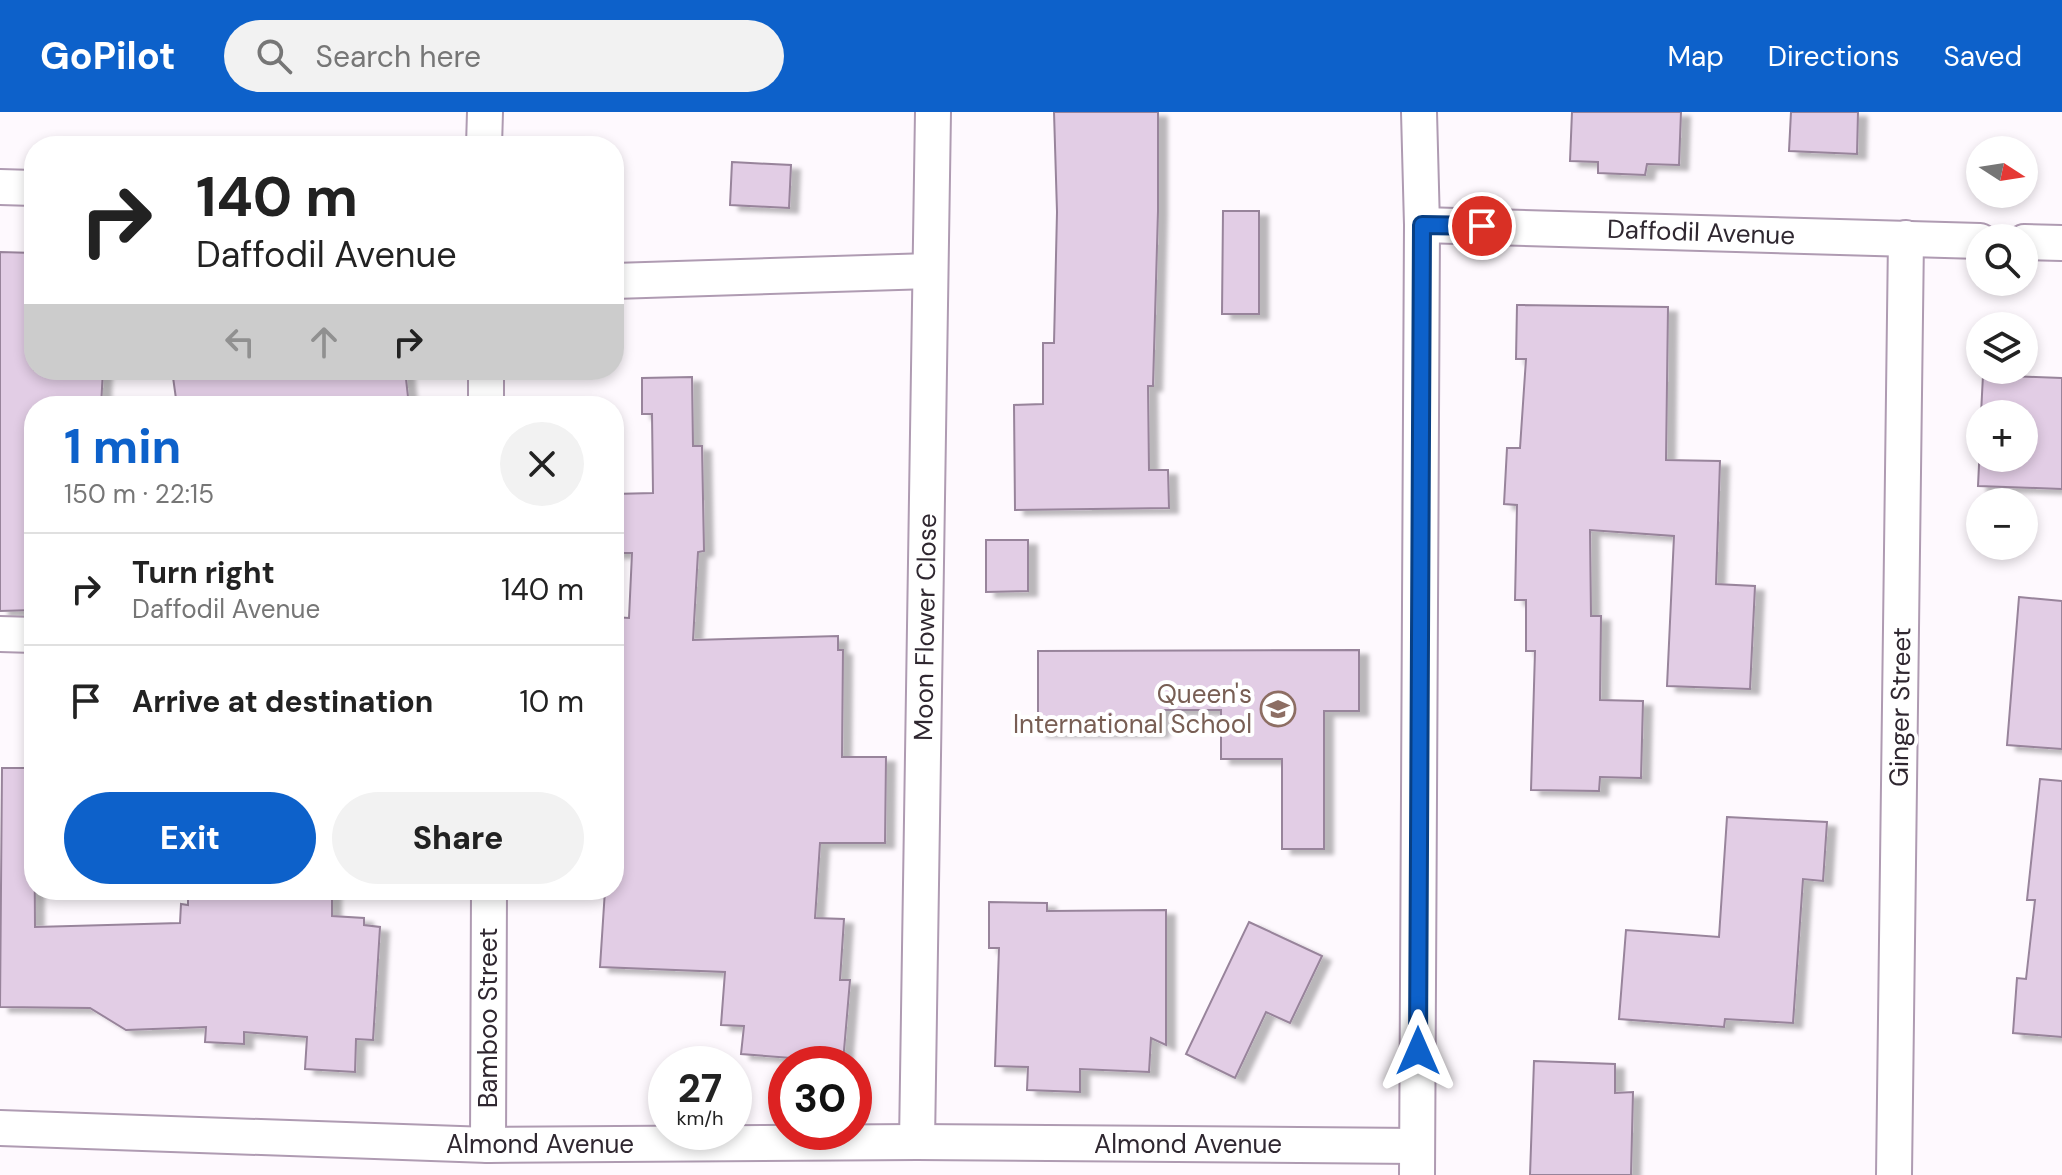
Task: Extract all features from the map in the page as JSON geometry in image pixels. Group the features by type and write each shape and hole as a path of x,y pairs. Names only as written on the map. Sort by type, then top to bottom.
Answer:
{"street":[{"path":"484,136 485,112"},
{"name":"Moon Flower Close","path":"917,1142 933,112"},
{"path":"1417,1160 1422,225 1419,112"},
{"path":"0,187 24,188"},
{"name":"Daffodil Avenue","path":"1422,225 1966,240"},
{"name":"Ginger Street","path":"1894,1175 1906,238"},
{"path":"2038,242 2062,243"},
{"path":"624,281 930,271"},
{"path":"0,634 24,635"},
{"name":"Bamboo Street","path":"488,1145 489,900"},
{"name":"Almond Avenue","path":"0,1128 488,1145 917,1142 1417,1160"}],"building":[{"path":"1054,112 1158,112 1153,386 1148,386 1149,470 1168,470 1169,508 1015,510 1014,405 1043,404 1043,343 1054,343 1057,212"},
{"path":"1572,112 1681,112 1679,165 1647,164 1645,175 1598,173 1598,162 1570,161"},
{"path":"1791,112 1858,112 1857,154 1789,151"},
{"path":"732,162 791,165 789,208 730,205"},
{"path":"1223,211 1259,211 1259,314 1222,314"},
{"path":"0,252 24,253 24,380 102,380 102,396 24,396 24,610 0,611"},
{"path":"1517,305 1668,307 1666,460 1720,461 1716,584 1755,586 1750,689 1667,686 1674,536 1590,530 1591,616 1601,616 1600,700 1643,701 1641,778 1600,777 1599,791 1531,790 1535,651 1526,651 1526,600 1515,600 1517,505 1504,504 1507,448 1520,448 1526,359 1516,359"},
{"path":"692,377 693,446 702,446 704,551 698,552 693,640 838,636 838,650 843,650 842,757 886,757 885,843 820,843 815,918 844,919 840,980 850,980 844,1046 768,1046 768,1056 752,1055 752,1046 742,1046 744,1026 721,1025 725,972 600,967 604,900 624,900 624,618 629,618 632,553 624,553 624,494 653,493 652,414 642,414 642,378"},
{"path":"2038,377 2062,378 2062,489 1978,486 1979,472 2038,472 2038,400 1982,400 1983,384 2038,384"},
{"path":"173,380 406,380 408,396 176,396"},
{"path":"986,540 1028,540 1028,591 986,592"},
{"path":"2019,597 2062,601 2062,749 2007,745"},
{"path":"1359,650 1359,711 1324,711 1324,849 1282,849 1282,759 1221,759 1221,710 1160,710 1160,732 1038,732 1038,651"},
{"path":"2,768 24,768 24,900 35,900 35,927 180,923 181,904 188,905 188,900 332,900 332,916 364,918 364,925 380,927 373,1040 356,1039 355,1072 305,1069 307,1037 244,1032 244,1044 205,1042 206,1027 126,1030 90,1008 0,1007"},
{"path":"2040,779 2062,781 2062,1037 2013,1033 2017,978 2026,979 2035,900 2027,900"},
{"path":"1727,817 1827,822 1823,881 1803,879 1793,1023 1725,1019 1724,1027 1619,1019 1626,930 1719,937"},
{"path":"989,902 1047,903 1047,911 1166,910 1166,1045 1151,1038 1149,1072 1080,1069 1080,1092 1027,1090 1028,1067 995,1066 999,948 989,948"},
{"path":"1249,922 1322,956 1290,1023 1266,1012 1235,1078 1186,1054"},
{"path":"1534,1061 1615,1064 1615,1093 1633,1092 1631,1175 1530,1175"}],"place":[{"name":"Queen's International School","path":"1278,709"}],"route":[{"path":"1418,1051 1422,225 1482,226"}]}
